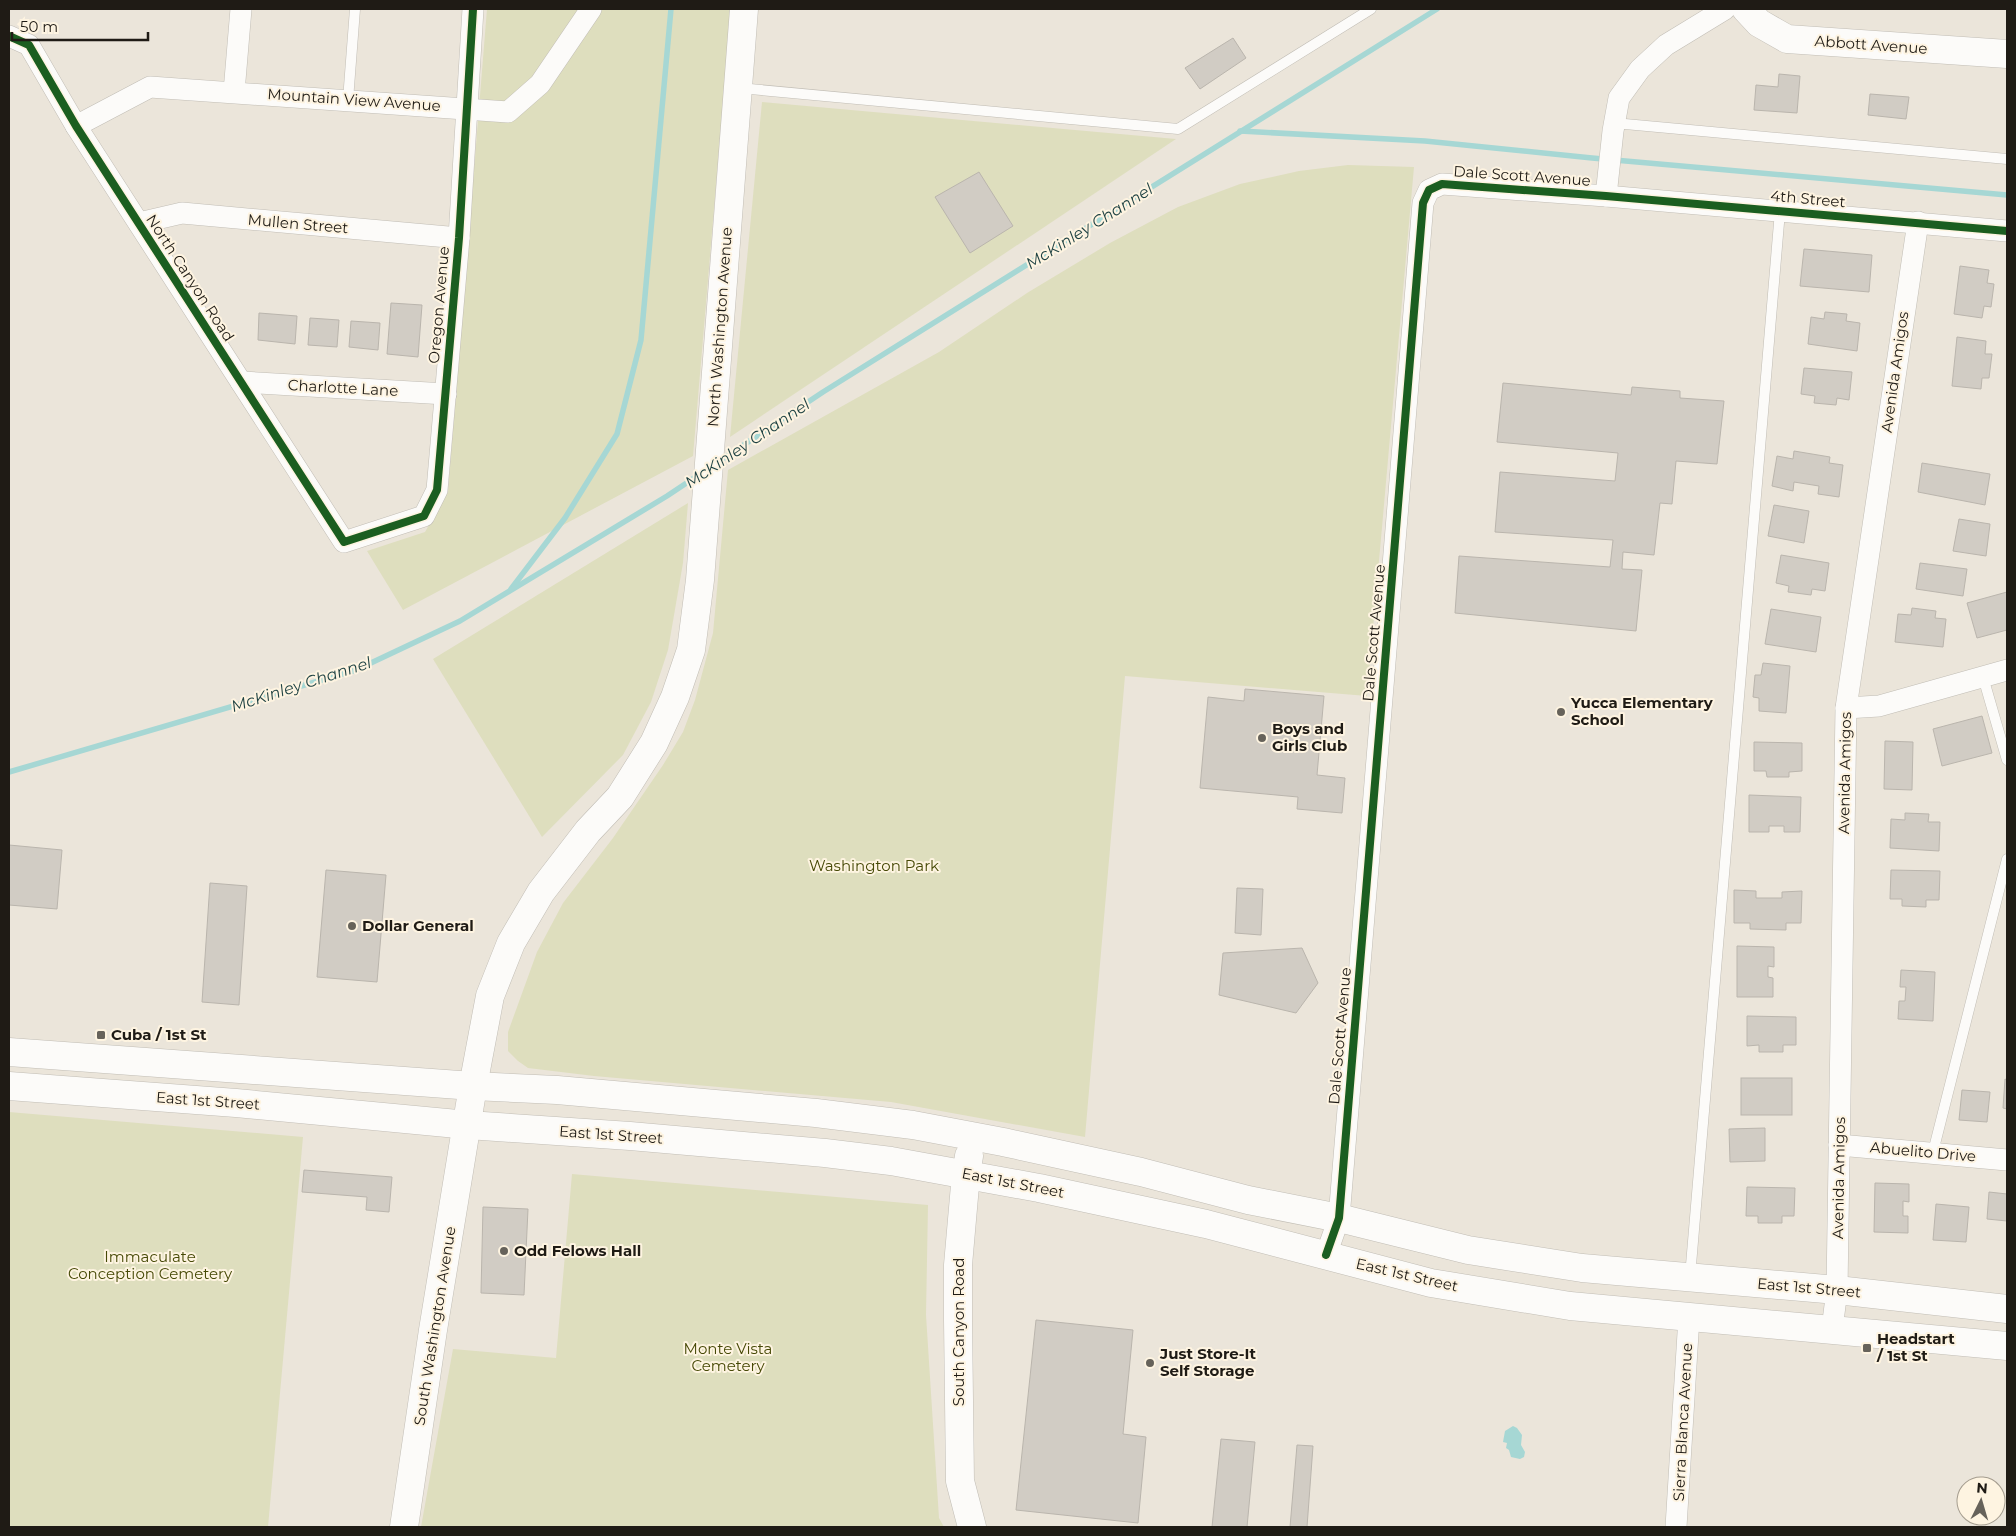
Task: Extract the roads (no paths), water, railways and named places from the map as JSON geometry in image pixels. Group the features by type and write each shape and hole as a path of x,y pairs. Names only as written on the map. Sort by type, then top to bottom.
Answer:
{"main road":[{"name":"North Washington Avenue","path":"468,1125 473,1086 490,996 512,943 541,892 588,831 620,797 654,743 675,697 691,650 707,502 744,9"},
{"name":"Abbott Avenue","path":"1746,9 1759,23 1787,39 2007,54"},
{"name":"East 1st Street","path":"9,1052 473,1086 557,1090 816,1113 913,1125 1141,1172 1248,1200 1339,1218 1468,1250 1582,1268 1837,1290 2007,1309"},
{"name":"East 1st Street","path":"9,1086 236,1103 468,1125 621,1135 825,1153 966,1174 1206,1224 1432,1283 1570,1306 2007,1346"},
{"name":"South Washington Avenue","path":"404,1527 433,1330 468,1125"},
{"name":"South Canyon Road","path":"972,1527 960,1481 958,1266 966,1174 973,1137"}],"street":[{"path":"234,92 241,9"},
{"name":"Oregon Avenue","path":"344,542 424,516 437,490 459,238 473,9"},
{"name":"Mountain View Avenue","path":"76,126 150,87 508,112 540,84 591,9"},
{"path":"1606,196 1613,127 1619,98 1640,69 1666,45 1725,9"},
{"name":"North Canyon Road","path":"9,36 29,45 76,126 344,542"},
{"name":"Dale Scott Avenue","path":"1326,1255 1339,1218 1423,203 1429,190 1442,184 1606,196"},
{"name":"4th Street","path":"1606,196 2007,231"},
{"name":"Mullen Street","path":"139,223 182,213 459,238"},
{"name":"Avenida Amigos","path":"1832,1329 1837,1290 1846,708 1918,222"},
{"name":"Charlotte Lane","path":"241,382 446,394"},
{"path":"1846,708 1879,706 2007,670"},
{"name":"Abuelito Drive","path":"1839,1145 2007,1160"},
{"name":"Sierra Blanca Avenue","path":"1676,1527 1689,1317"}],"lane":[{"path":"348,100 355,9"},
{"path":"738,87 1178,129 1370,9"},
{"path":"1613,127 2007,159"},
{"path":"1690,1278 1780,211"},
{"path":"1983,677 2007,760"},
{"path":"1933,1152 2007,859"}],"water":[{"path":"1513,1426 1522,1435 1521,1445 1525,1452 1524,1457 1520,1459 1511,1457 1509,1450 1506,1448 1507,1443 1503,1442 1505,1431"}],"waterway":[{"path":"511,589 565,518 617,434 641,340 671,9"},
{"name":"McKinley Channel","path":"718,462 823,392 1437,9"},
{"path":"1240,131 1425,141 2007,195"},
{"name":"McKinley Channel","path":"9,772 356,670 460,621 667,496 700,474"}],"place":[{"name":"Yucca Elementary School","path":"1561,712"},
{"name":"Boys and Girls Club","path":"1262,738"},
{"name":"Dollar General","path":"352,926"},
{"name":"Cuba / 1st St","path":"101,1035"},
{"name":"Odd Felows Hall","path":"504,1251"},
{"name":"Headstart / 1st St","path":"1867,1348"},
{"name":"Just Store-It Self Storage","path":"1150,1363"}],"park label":[{"name":"Washington Park","path":"874,866"},
{"name":"Immaculate Conception Cemetery","path":"150,1266"},
{"name":"Monte Vista Cemetery","path":"728,1358"}]}
